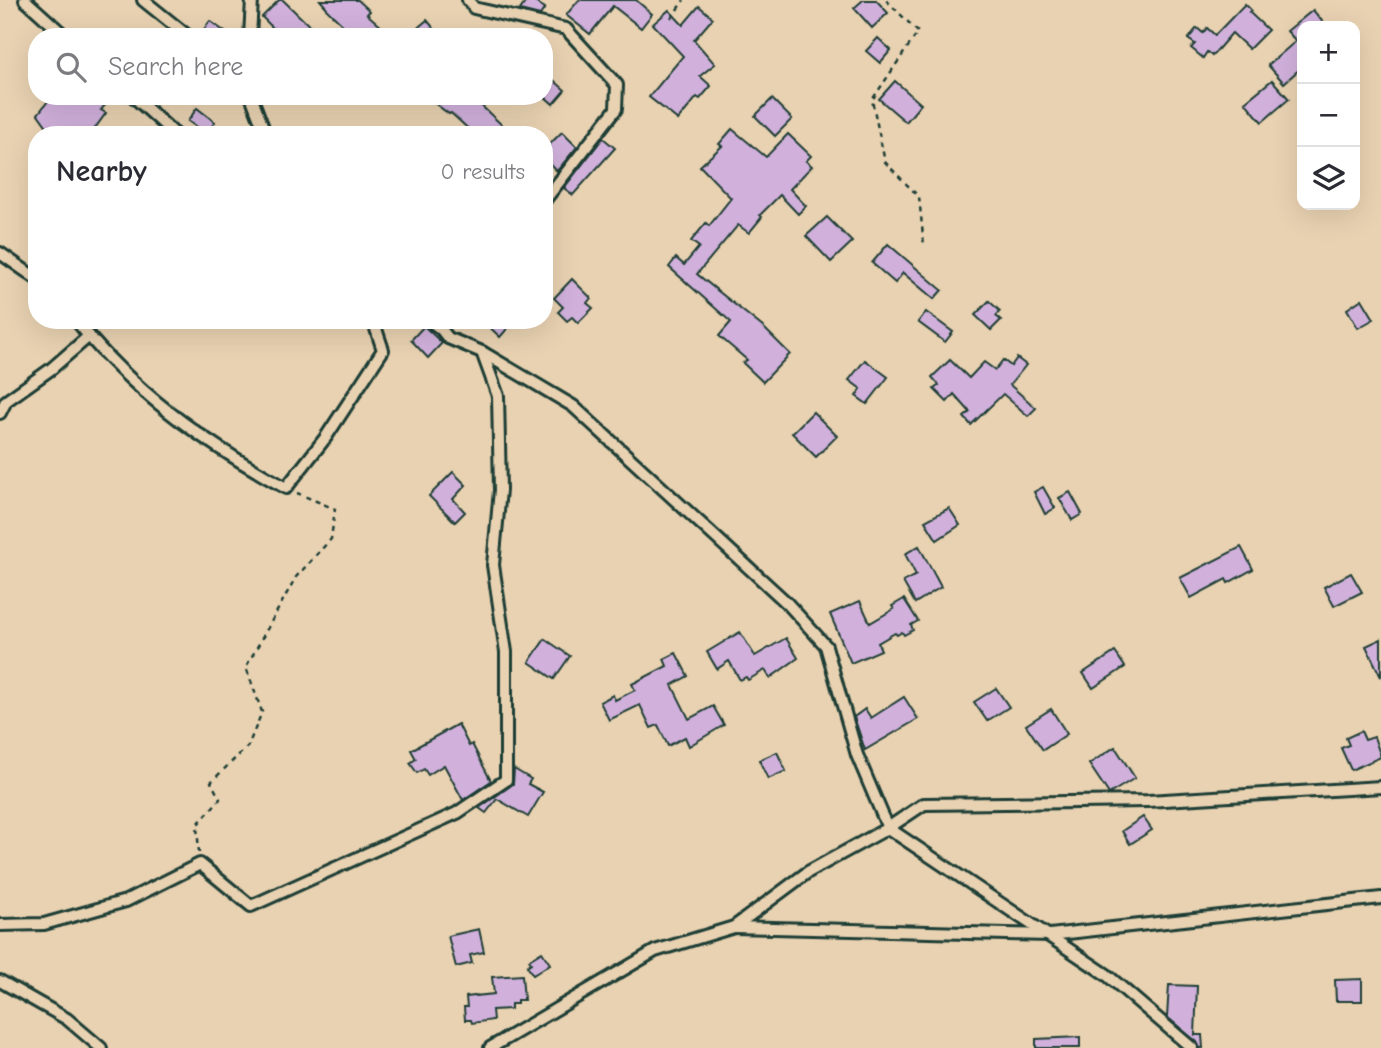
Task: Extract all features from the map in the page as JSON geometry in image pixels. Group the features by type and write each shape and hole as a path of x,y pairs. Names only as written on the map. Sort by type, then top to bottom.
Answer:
{"street":[{"path":"26,0 56,28"},
{"path":"143,0 178,28"},
{"path":"250,28 252,0"},
{"path":"468,0 474,8 566,29 617,85 616,109 553,190"},
{"path":"143,105 166,126"},
{"path":"254,105 263,126"},
{"path":"0,253 28,273"},
{"path":"83,329 119,370 174,418 253,470 286,488 326,437 383,350 376,329"},
{"path":"441,329 448,338 482,352 573,406 787,603 826,646 857,755 888,828 1107,975 1192,1048"},
{"path":"0,412 6,401 51,369 89,336"},
{"path":"0,925 44,924 126,901 200,864 251,906 457,813 506,780 506,652 493,565 500,491 498,396 482,352"},
{"path":"734,927 808,872 888,828 924,804 1148,801 1381,787"},
{"path":"490,1048 655,951 734,927 1050,935 1381,898"},
{"path":"0,981 67,1020 101,1048"}],"path":[{"path":"671,18 684,0"},
{"path":"886,0 918,32 872,100 885,162 919,197 925,245"},
{"path":"200,864 197,825 220,799 211,782 248,746 262,712 246,667 296,577 331,539 335,509 286,488"}],"building":[{"path":"279,0 283,0 312,28 273,28 262,17"},
{"path":"320,0 358,0 370,11 367,14 383,28 346,28"},
{"path":"527,0 545,8 540,15 520,10"},
{"path":"579,0 636,0 652,14 641,28 613,6 590,34 566,15"},
{"path":"863,0 876,0 888,13 872,28 854,8"},
{"path":"1245,4 1251,10 1249,12 1268,30 1249,49 1232,33 1212,56 1207,52 1203,58 1191,48 1195,44 1188,39 1197,28 1203,33 1207,28 1215,35"},
{"path":"699,6 713,18 694,40 715,64 700,76 711,86 700,99 697,97 678,120 649,97 683,56 653,24 669,10 683,25"},
{"path":"1313,10 1322,21 1299,21"},
{"path":"427,20 434,28 418,28"},
{"path":"210,21 220,28 205,28"},
{"path":"1297,23 1297,71 1284,83 1268,65 1296,41 1287,31"},
{"path":"878,38 891,50 880,63 866,51"},
{"path":"553,80 565,90 553,104"},
{"path":"1272,80 1289,99 1262,122 1245,102"},
{"path":"895,81 921,104 906,122 879,99"},
{"path":"772,99 792,119 775,136 755,116"},
{"path":"45,105 105,105 101,110 106,113 97,126 47,126 38,114"},
{"path":"437,105 481,105 503,126 465,126"},
{"path":"197,108 215,122 212,126 195,126 188,121"},
{"path":"732,129 766,157 788,134 811,156 806,161 812,166 790,189 806,206 798,214 780,195 760,215 762,217 749,233 738,225 697,274 764,328 790,354 763,382 743,363 747,360 719,336 731,322 669,267 676,258 684,265 699,247 691,241 706,223 709,226 731,198 700,166 722,146 719,144"},
{"path":"562,132 577,147 557,171 553,167 553,141"},
{"path":"603,138 615,148 573,195 564,188"},
{"path":"827,217 852,242 831,262 806,236"},
{"path":"888,244 942,290 934,299 903,273 895,283 872,263"},
{"path":"572,279 591,298 587,303 593,308 578,323 572,317 567,321 558,312 563,307 554,298"},
{"path":"1362,299 1374,319 1358,328 1347,309"},
{"path":"989,301 1000,311 996,316 1001,320 991,330 975,315"},
{"path":"926,312 953,332 945,342 918,322"},
{"path":"421,329 427,329 442,343 428,358 411,340"},
{"path":"492,329 507,329 500,337"},
{"path":"1017,358 1026,365 1010,385 1036,408 1028,416 1003,394 971,425 964,417 970,412 954,394 947,402 934,389 939,385 932,377 950,360 969,378 984,362 995,370 1003,360 1011,366"},
{"path":"865,360 888,377 867,404 856,396 861,389 849,380"},
{"path":"813,412 837,436 816,457 792,433"},
{"path":"453,472 466,485 453,499 465,512 455,522 429,496"},
{"path":"1043,487 1055,508 1045,514 1034,492"},
{"path":"1070,492 1082,514 1072,520 1059,498"},
{"path":"949,508 960,525 937,540 925,521"},
{"path":"919,546 941,587 915,603 903,582 916,575 905,554"},
{"path":"1241,547 1253,569 1228,583 1226,579 1191,598 1180,578"},
{"path":"1351,573 1362,592 1334,606 1324,587"},
{"path":"904,599 918,621 911,625 913,630 904,635 902,632 897,635 895,633 878,643 881,650 851,663 830,614 860,601 870,623 894,609 892,606"},
{"path":"740,632 755,656 786,638 798,658 770,678 765,670 748,680 746,677 740,680 729,661 717,669 707,652"},
{"path":"545,639 570,656 554,679 529,662"},
{"path":"1381,639 1381,677 1366,646"},
{"path":"1115,652 1125,667 1093,688 1083,673"},
{"path":"676,653 688,676 672,685 689,719 713,706 724,725 689,746 685,737 668,746 658,725 651,728 640,705 609,720 600,702 613,695 615,700 635,690 632,684 667,666 664,659"},
{"path":"996,688 1009,707 987,721 974,702"},
{"path":"904,697 918,719 865,750 854,717 865,709 871,718"},
{"path":"1051,709 1067,734 1043,750 1026,725"},
{"path":"458,724 491,781 463,800 444,765 428,775 424,769 417,773 410,763 416,759 411,750"},
{"path":"1361,731 1365,740 1374,737 1381,757 1351,770 1341,748 1349,745 1346,738"},
{"path":"1115,747 1135,778 1109,794 1089,764"},
{"path":"777,752 786,771 768,779 759,760"},
{"path":"514,769 531,779 528,784 543,792 528,817 497,799 486,813 479,808 513,784"},
{"path":"1143,817 1152,830 1130,844 1122,831"},
{"path":"479,929 484,952 470,955 472,963 456,967 448,936"},
{"path":"542,952 550,964 533,975 527,966 531,963 529,960"},
{"path":"522,975 524,1000 511,1004 511,1009 492,1010 493,1020 472,1023 471,1020 465,1020 466,997 494,994 492,977"},
{"path":"1362,979 1362,1001 1336,1001 1335,980"},
{"path":"1169,985 1197,986 1195,1035 1202,1035 1203,1048 1167,1017"},
{"path":"1080,1037 1080,1048 1036,1048 1036,1039"}]}
